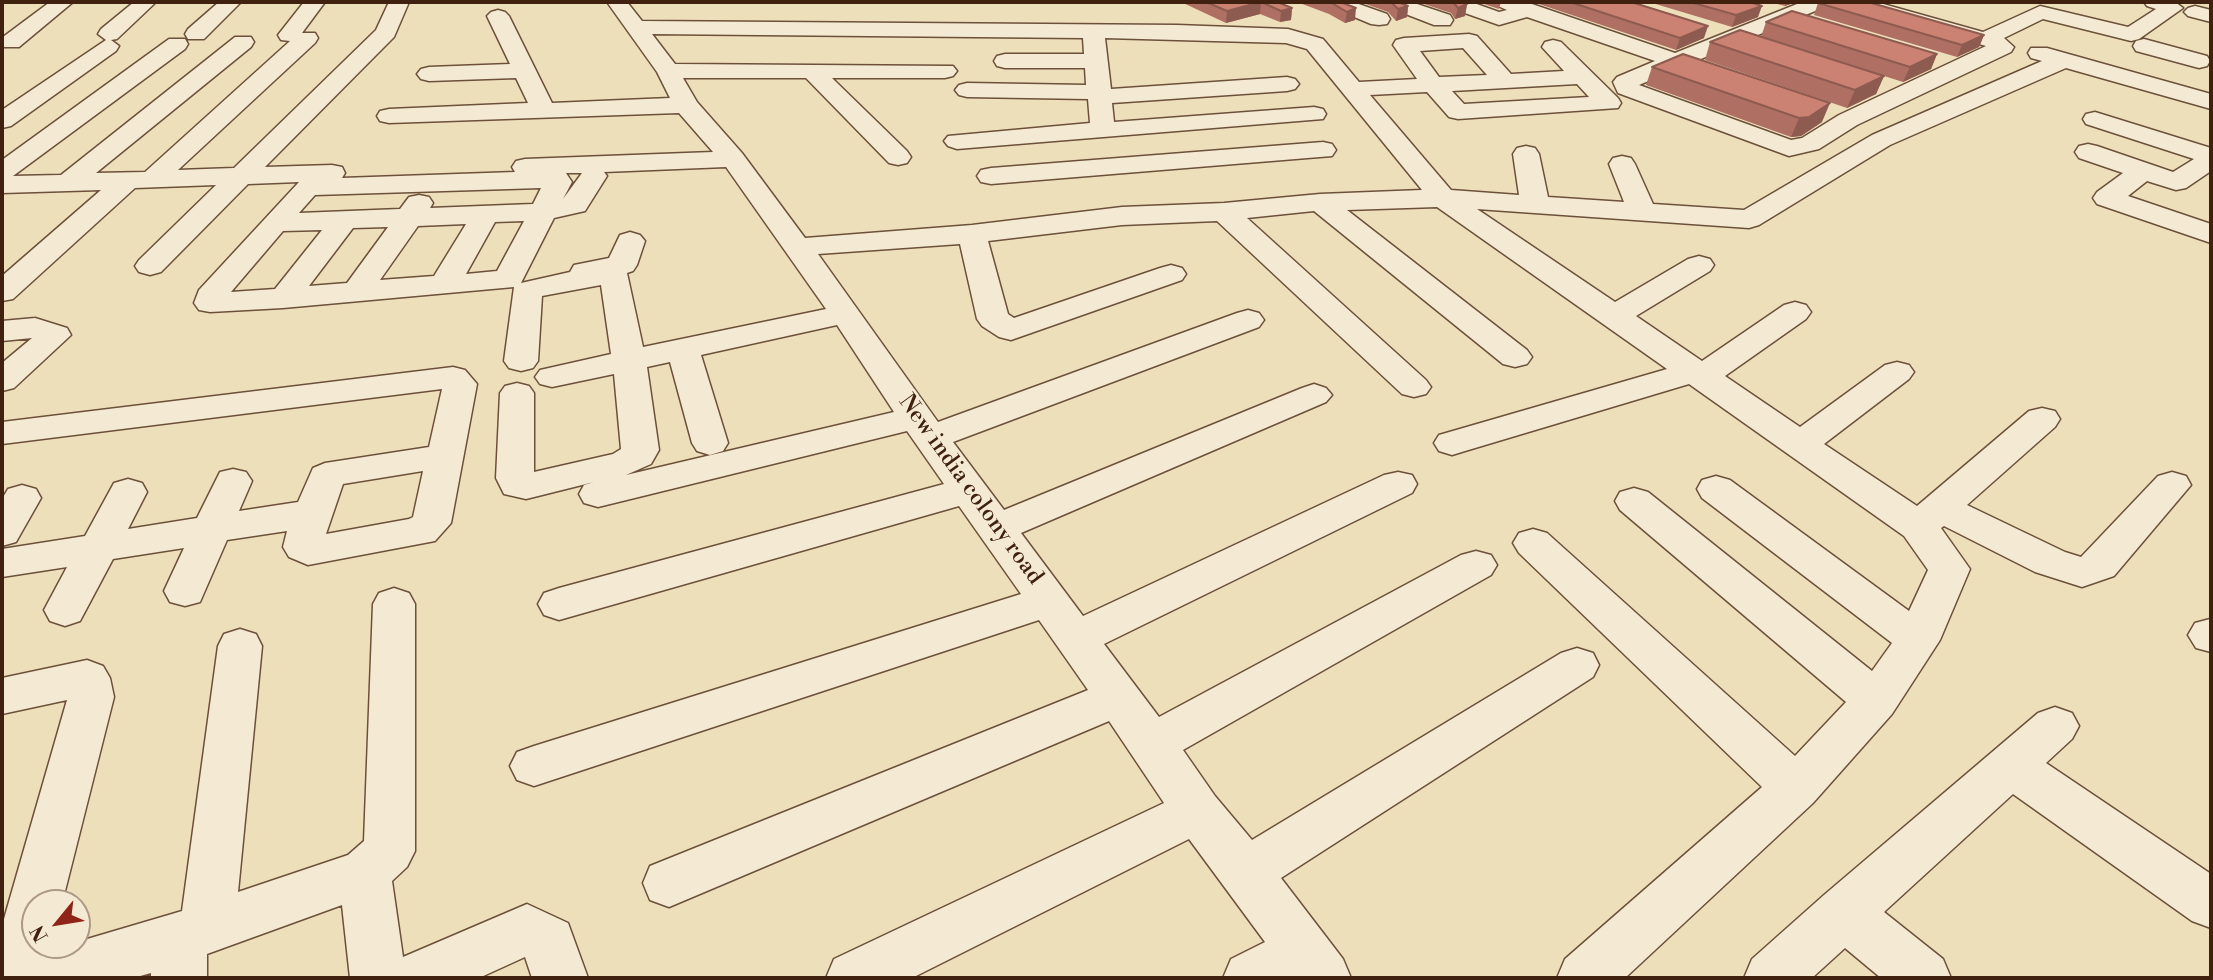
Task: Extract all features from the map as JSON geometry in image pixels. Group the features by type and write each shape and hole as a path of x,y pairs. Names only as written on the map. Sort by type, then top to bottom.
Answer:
{"street":[{"path":"8,49 63,2"},
{"path":"2,121 109,40 146,2"},
{"path":"2,172 187,39 232,2"},
{"path":"2,292 140,180 298,36 315,2"},
{"path":"150,266 386,32 399,2"},
{"path":"1335,2 1379,19"},
{"path":"1392,2 1499,19 1551,2"},
{"path":"1504,2 1713,74"},
{"path":"1854,2 1995,42 2003,47 1985,46 1866,2"},
{"path":"1805,6 1625,82 1626,88 1789,148 1810,144 1848,120 1956,67 2034,9 2087,2"},
{"path":"2034,9 2131,34 2173,8 2154,2"},
{"path":"1751,5 1805,6 1985,46 2064,60 2211,102"},
{"path":"1805,6 1825,28"},
{"path":"1142,9 1180,21 1288,36 1315,44 1443,198 1800,444 1929,517 2082,572 2099,566 2172,485"},
{"path":"627,15 1095,46"},
{"name":"New india colony road","path":"627,15 668,71 686,104 733,159 846,314 924,427 1153,744 1197,811 1246,872 1313,964"},
{"path":"498,16 543,109"},
{"path":"1005,61 1095,46 1180,21"},
{"path":"1707,30 1772,51"},
{"path":"1508,39 1404,45 1433,85 1458,112 1609,103 1553,47"},
{"path":"69,182 243,41"},
{"path":"1469,41 1505,81"},
{"path":"1095,46 1102,130 1122,216"},
{"path":"2144,46 2208,62"},
{"path":"1929,60 1956,67"},
{"path":"797,247 972,234 1122,216 1224,212 1320,202 1443,198 1749,219 1881,140 2064,60"},
{"path":"2178,93 2208,62"},
{"path":"429,74 524,71"},
{"path":"668,71 945,71"},
{"path":"812,71 898,157"},
{"path":"1353,89 1584,77"},
{"path":"967,90 1099,94 1287,84"},
{"path":"1878,84 1904,93"},
{"path":"2137,103 2211,125"},
{"path":"389,116 686,104"},
{"path":"1824,112 1848,120"},
{"path":"957,141 1314,114"},
{"path":"2088,152 2189,188 2211,158 2095,119"},
{"path":"992,176 1323,150"},
{"path":"1526,154 1535,204"},
{"path":"630,241 625,262 616,268 444,286 210,303 210,297 304,190 311,187 438,176 733,159"},
{"path":"275,223 544,212 575,205 583,177 627,175 634,163"},
{"path":"1622,164 1642,211"},
{"path":"2143,171 2107,198 2211,234"},
{"path":"2,186 241,176 556,179 558,182 544,212 510,277 506,279"},
{"path":"356,293 438,176"},
{"path":"1320,202 1515,358"},
{"path":"1224,212 1414,387"},
{"path":"444,286 485,215"},
{"path":"283,299 344,221"},
{"path":"972,234 993,318 1011,330 1171,274"},
{"path":"1613,316 1699,265"},
{"path":"607,275 615,277 640,450 634,460 526,486 518,485 515,478 530,377 527,291 541,286 607,275"},
{"path":"1452,443 1697,374 1794,312"},
{"path":"530,377 629,360 846,314"},
{"path":"561,503 924,427 1248,320"},
{"path":"2,331 35,328 55,335 2,381"},
{"path":"683,349 710,443"},
{"path":"1800,444 1897,372"},
{"path":"2,433 453,377 460,384 445,456 431,523 421,531 308,551 303,547 326,477 445,456"},
{"path":"997,528 1314,395"},
{"path":"1929,517 2042,419"},
{"path":"185,591 233,481"},
{"path":"1077,638 1398,484"},
{"path":"1716,489 1918,640"},
{"path":"559,604 970,490"},
{"path":"65,610 128,492"},
{"path":"2,532 22,498"},
{"path":"1634,501 1875,701"},
{"path":"2,563 314,513"},
{"path":"1585,978 1796,788 1875,701 1918,640 1949,569 1929,517"},
{"path":"1533,543 1796,788"},
{"path":"1153,744 1476,565"},
{"path":"534,766 1049,601"},
{"path":"48,978 188,948 365,873 389,851 394,604"},
{"path":"188,948 240,646"},
{"path":"1246,872 1577,665"},
{"path":"2,696 87,678 91,697 39,889"},
{"path":"669,883 1118,697"},
{"path":"1772,978 2055,726"},
{"path":"2011,766 2211,904"},
{"path":"854,978 1197,811"},
{"path":"365,873 378,978"},
{"path":"1843,913 1923,978"},
{"path":"418,978 527,929 549,941 560,978"},
{"path":"15,978 21,956"},
{"path":"1251,978 1313,964"}],"building":[{"path":"1206,2 1261,2 1227,11"},
{"path":"1261,2 1277,2 1292,8 1281,11"},
{"path":"1330,2 1340,2 1356,8 1347,12"},
{"path":"1391,2 1398,2 1408,6 1398,9"},
{"path":"1453,2 1460,2 1467,4 1458,8"},
{"path":"1570,2 1631,2 1708,26 1680,38"},
{"path":"1690,2 1750,2 1762,6 1736,15"},
{"path":"1868,2 1984,35 1962,45 1818,3"},
{"path":"1792,11 1937,54 1910,67 1766,22"},
{"path":"1740,30 1884,76 1855,90 1710,42"},
{"path":"1683,54 1830,103 1809,117 1799,118 1652,67"}]}
